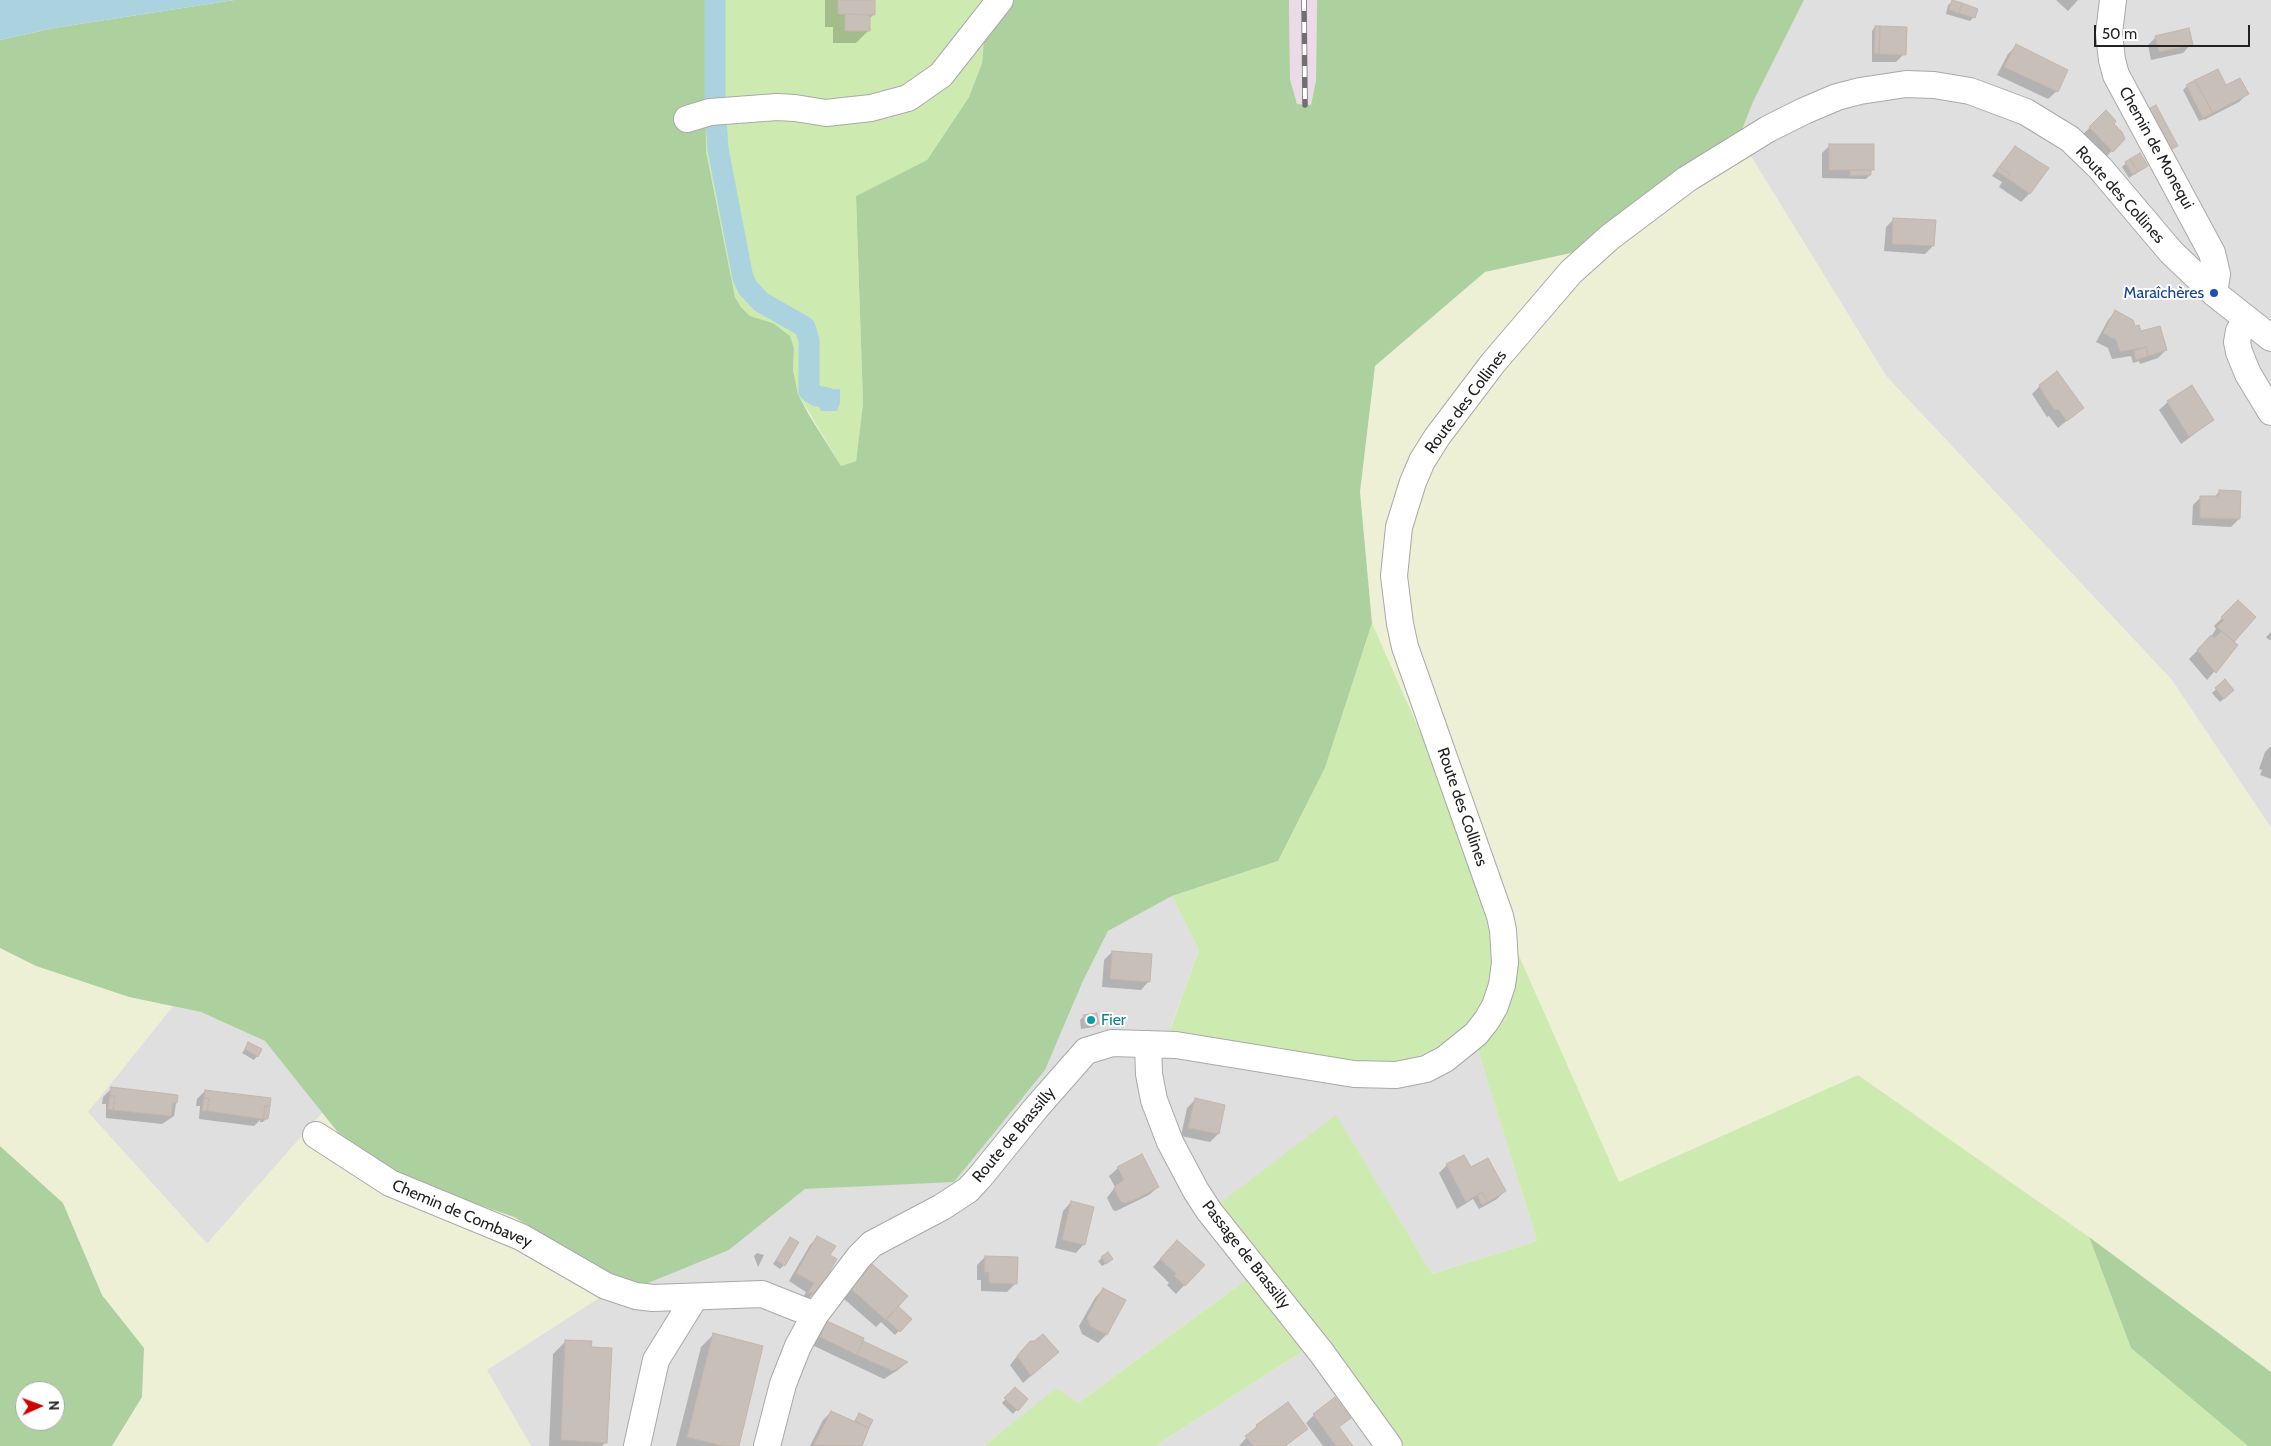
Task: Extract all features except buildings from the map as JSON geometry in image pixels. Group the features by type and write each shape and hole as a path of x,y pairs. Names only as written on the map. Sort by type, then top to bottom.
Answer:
{"street":[{"path":"706,114 777,107 826,113 871,108 908,98 941,75 1000,0"},
{"name":"Chemin de Monequi","path":"2114,0 2109,33 2116,75 2212,253 2217,274 2214,293"},
{"name":"Route des Collines","path":"1148,1044 1196,1047 1354,1074 1387,1076 1426,1069 1445,1059 1476,1034 1487,1020 1495,1006 1502,985 1505,963 1503,930 1500,916 1405,647 1394,576 1399,527 1413,482 1422,461 1437,437 1493,363 1571,272 1610,237 1687,178 1768,129 1837,97 1860,91 1906,84 1954,87 2011,104 2052,126 2070,140 2100,168 2171,252 2214,293 2271,338"},
{"path":"2247,320 2239,331 2237,342 2239,352 2248,374 2271,412"},
{"name":"Route de Brassilly","path":"767,1446 783,1384 798,1346 815,1315 859,1257 872,1244 942,1207 968,1190 1036,1108 1086,1052 1112,1043 1148,1044"},
{"name":"Passage de Brassilly","path":"1148,1044 1149,1074 1156,1106 1170,1142 1196,1191 1209,1211 1321,1352 1389,1446"},
{"name":"Chemin de Combavey","path":"316,1135 390,1183 521,1237 606,1286 636,1296 695,1297 762,1294 815,1315"},
{"path":"637,1446 656,1360 695,1297"}],"shaded area":[{"path":"1289,0 1317,0 1316,80 1311,105 1297,104 1290,79"},
{"path":"1804,0 2271,0 2271,828 2171,679 1886,376 1739,137 1753,102"},
{"path":"1172,896 1199,950 1169,1032 1400,1064 1436,1048 1469,1020 1537,1241 1432,1274 1336,1116 1265,1266 1078,1403 1056,1389 984,1446 531,1446 486,1370 624,1282 729,1250 805,1189 860,1186 1082,983 1108,931"},
{"path":"173,1006 201,1012 265,1041 323,1112 207,1244 87,1112"},
{"path":"1317,1342 1400,1446 1155,1446"}],"green space":[{"path":"234,0 705,0 706,151 735,297 750,316 773,323 790,336 794,348 793,370 798,394 841,466 856,461 863,404 856,196 927,160 969,97 982,63 987,5 992,0 1289,0 1290,79 1297,104 1311,105 1316,80 1317,0 1804,0 1753,102 1739,137 1571,253 1485,272 1375,366 1360,492 1372,623 1325,768 1278,861 1172,896 1108,931 1082,983 1045,1070 954,1182 805,1189 729,1250 643,1285 624,1282 514,1217 415,1183 340,1135 265,1041 201,1012 129,997 36,966 0,948 0,40 54,28"},
{"path":"705,0 992,0 987,5 982,63 969,97 927,160 856,196 863,404 856,461 841,466 798,394 793,370 794,348 773,323 750,316 735,297 706,151"},
{"path":"1739,137 1886,376 2171,679 2271,828 2271,1372 2089,1237 1858,1075 1619,1182 1372,623 1360,492 1375,366 1485,272 1571,253"},
{"path":"1372,623 1619,1182 1858,1075 2089,1237 2131,1348 2248,1446 1400,1446 1317,1342 1155,1446 984,1446 1056,1388 1078,1403 1265,1266 1219,1204 1336,1115 1432,1274 1537,1241 1469,1021 1436,1048 1400,1064 1371,1066 1169,1033 1199,950 1172,896 1278,861 1325,768"},
{"path":"0,948 36,966 129,997 173,1006 88,1112 207,1244 323,1112 340,1135 415,1183 514,1217 624,1282 487,1370 531,1446 112,1446 142,1397 144,1348 102,1295 63,1203 0,1146"},
{"path":"0,1146 63,1203 102,1295 144,1348 142,1397 112,1446 0,1446"},
{"path":"2089,1237 2271,1372 2271,1446 2248,1446 2131,1348"}],"water":[{"path":"0,0 234,0 54,28 0,40"},
{"path":"840,389 840,403 837,411 821,411 817,403 817,390"}],"waterway":[{"path":"715,0 715,102 718,149 743,278 748,288 761,302 805,327 809,341 809,391 817,396 828,398"}],"railway":[{"path":"1304,0 1305,105"}],"place":[{"name":"Maraîchères","path":"2214,293"},
{"name":"Fier","path":"1091,1020"}]}
